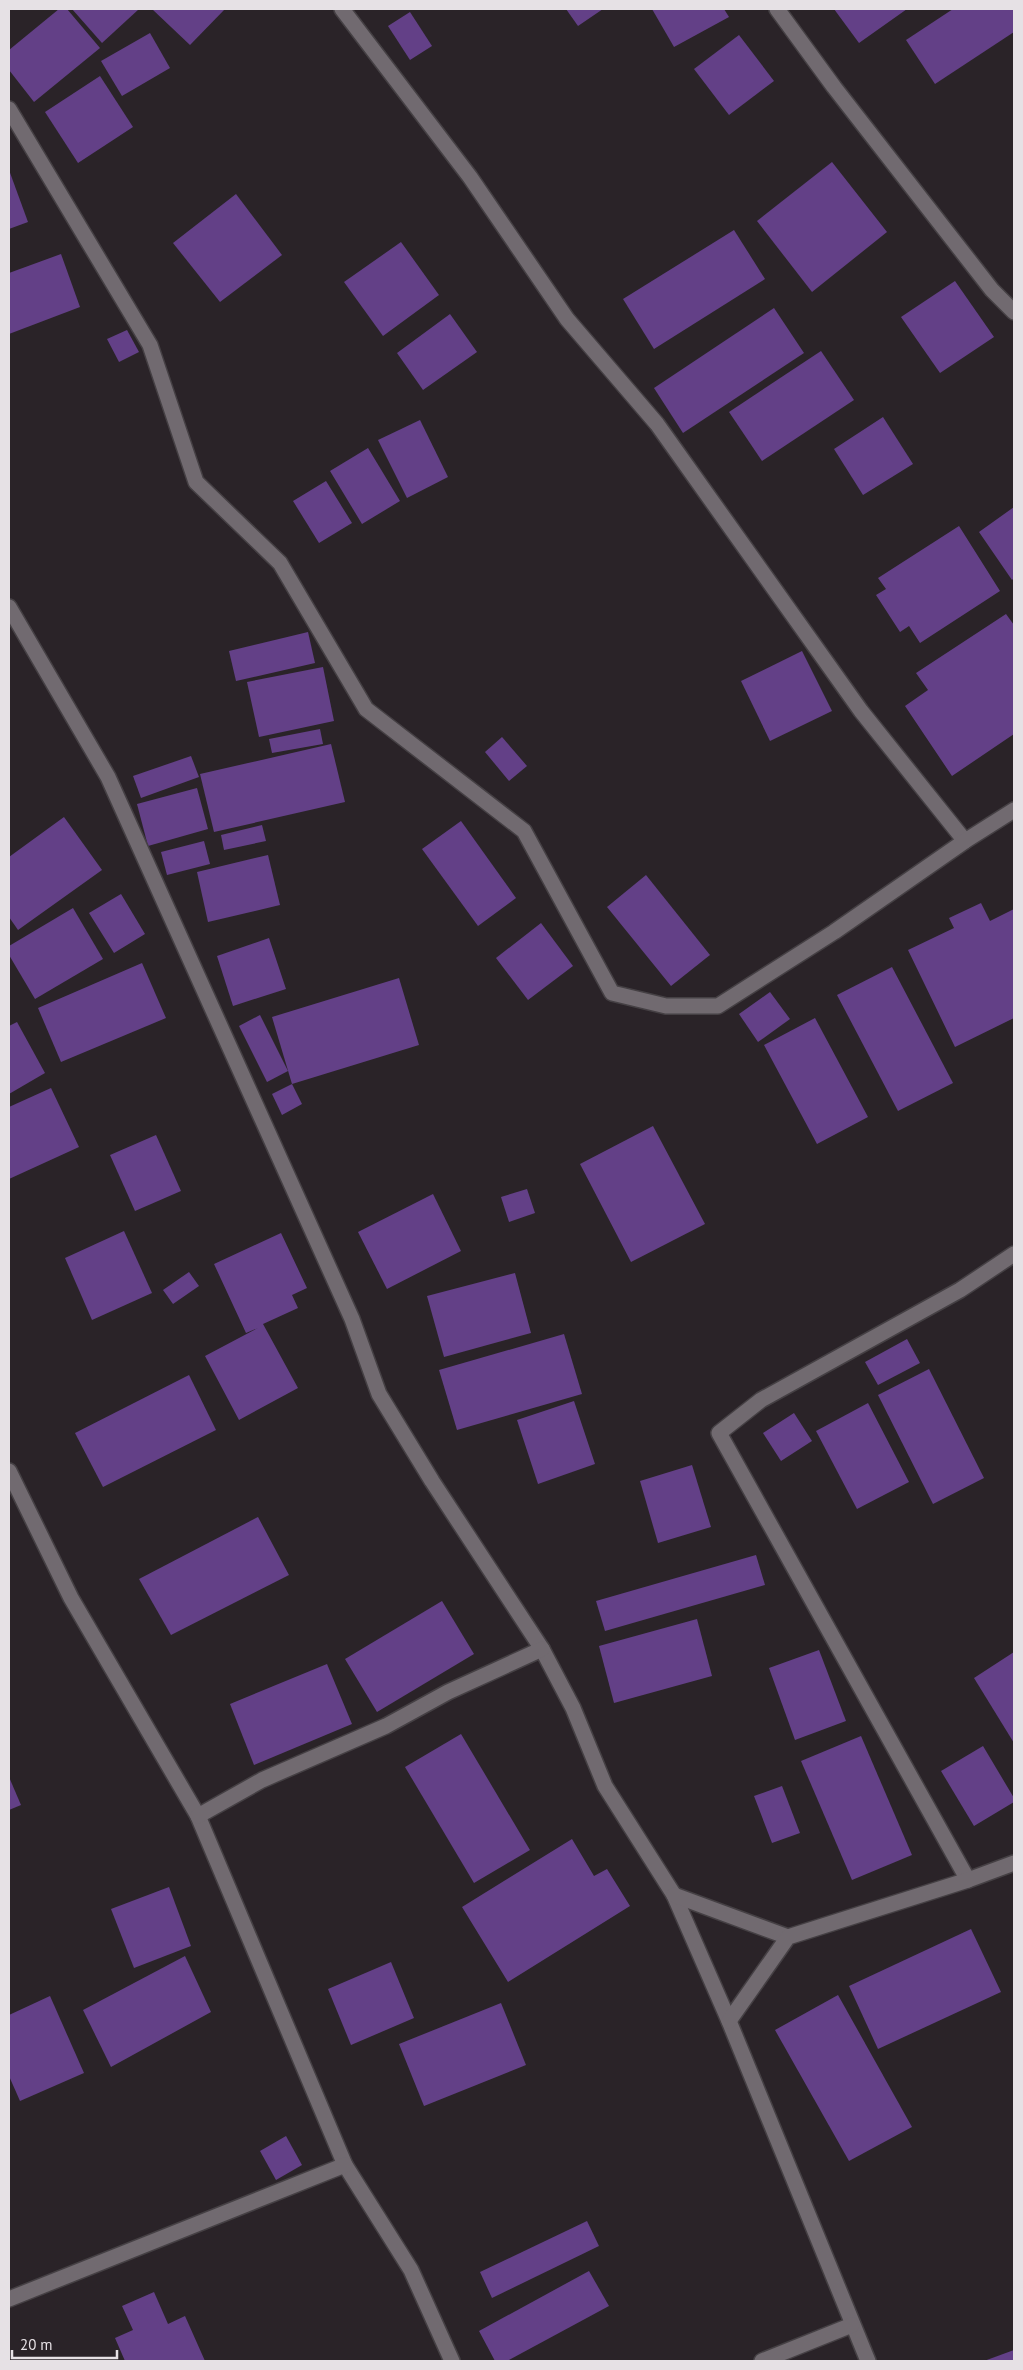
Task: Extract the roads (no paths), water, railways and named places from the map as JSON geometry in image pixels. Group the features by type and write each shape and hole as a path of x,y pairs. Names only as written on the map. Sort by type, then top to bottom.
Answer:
{"street":[{"path":"342,9 470,176 567,320 657,424 861,711 965,841"},
{"path":"777,9 834,87 986,282 1014,312"},
{"path":"9,109 150,346 196,482 280,564 366,709 524,831 612,992 666,1006 718,1006 834,932 965,841 1014,810"},
{"path":"9,607 108,777 352,1319 379,1394 432,1481 542,1649 573,1708 606,1786 674,1895 729,2020 868,2361"},
{"path":"968,1880 719,1433 761,1400 960,1290 1014,1254"},
{"path":"9,1471 71,1598 198,1816 345,2164 411,2270 452,2361"},
{"path":"198,1816 262,1780 386,1726 448,1692 542,1649"},
{"path":"729,2020 788,1937 968,1880 1014,1863"},
{"path":"674,1895 788,1937"},
{"path":"9,2299 345,2164"},
{"path":"762,2361 852,2325"}]}
